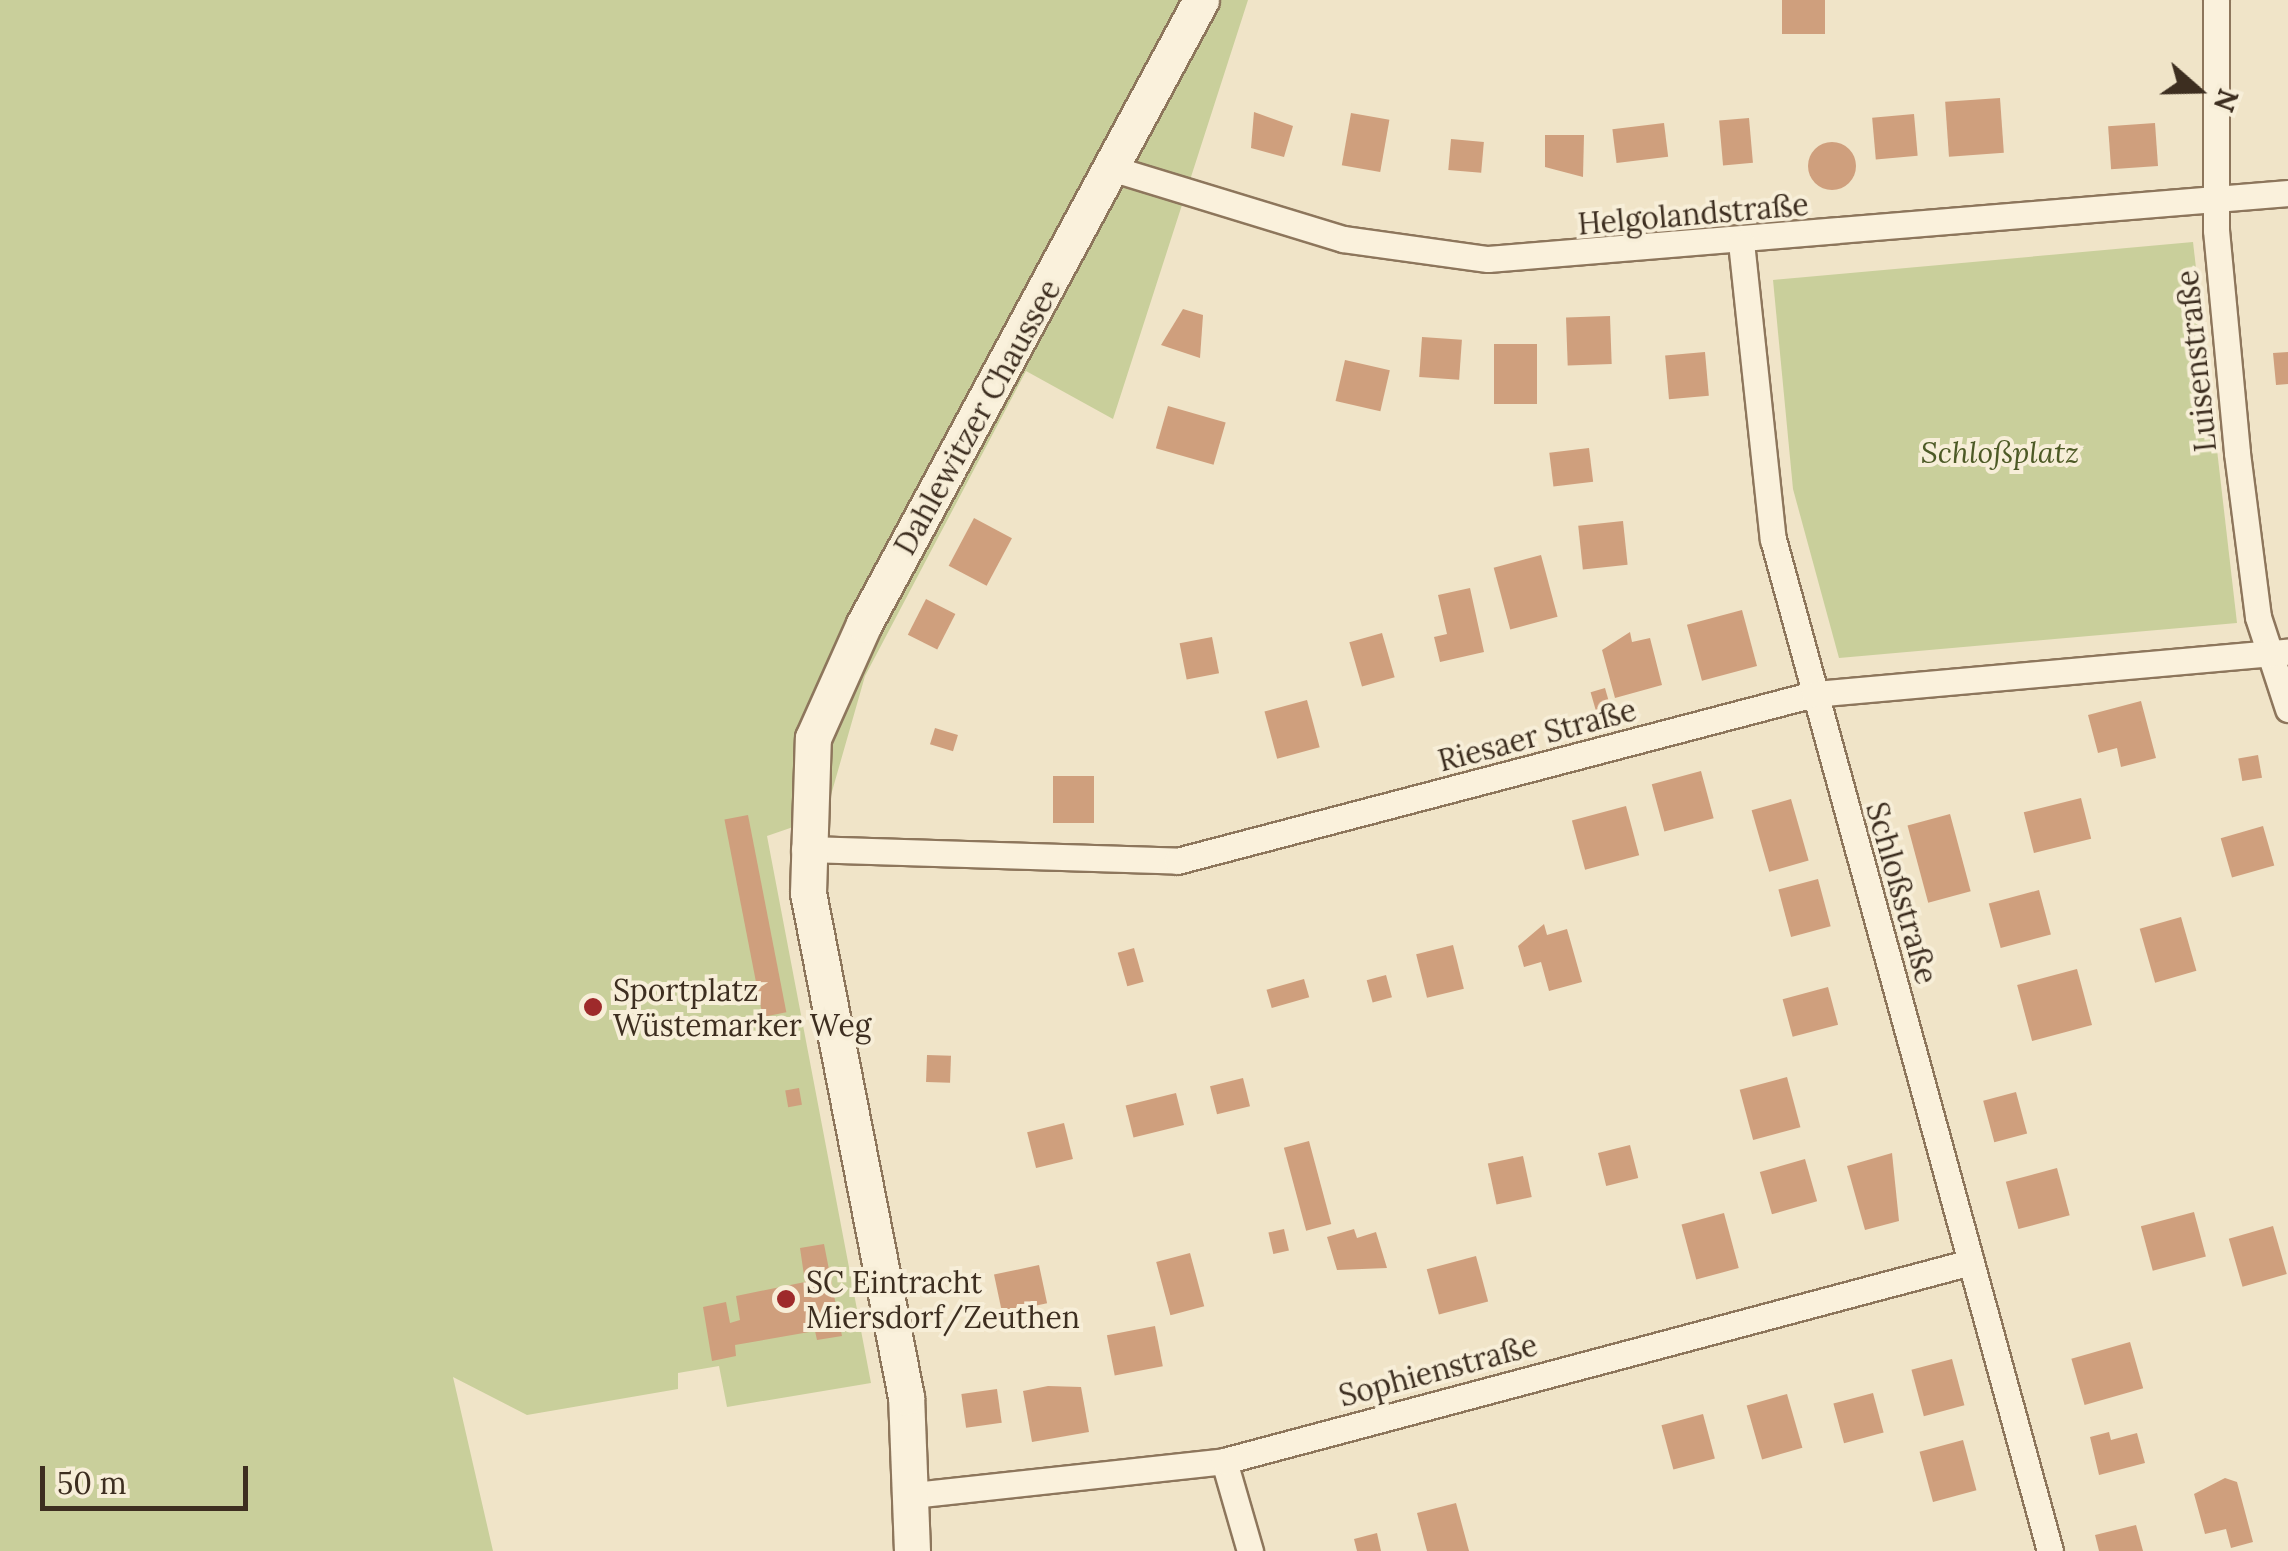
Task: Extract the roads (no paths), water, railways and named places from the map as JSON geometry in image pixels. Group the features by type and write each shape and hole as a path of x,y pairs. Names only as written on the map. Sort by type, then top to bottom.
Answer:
{"main road":[{"name":"Dahlewitzer Chaussee","path":"912,1551 913,1495 906,1398 804,849 812,738 837,676 1114,168 1200,0"}],"street":[{"name":"Luisenstraße","path":"2216,0 2220,199 2243,503 2258,617 2281,653 2288,709"},
{"name":"Helgolandstraße","path":"1114,168 1343,238 1438,256 1525,260 2288,193"},
{"name":"Schloßstraße","path":"1741,242 1763,483 1814,694 2050,1551"},
{"name":"Riesaer Straße","path":"804,849 875,844 1135,863 1206,856 1814,694 2281,653"},
{"name":"Sophienstraße","path":"913,1495 1224,1461 1971,1262"},
{"path":"1224,1461 1250,1551"}],"place":[{"name":"Sportplatz Wüstemarker Weg","path":"593,1007"},
{"name":"SC Eintracht Miersdorf/Zeuthen","path":"786,1299"}],"park label":[{"name":"Schloßplatz","path":"2000,452"}]}
